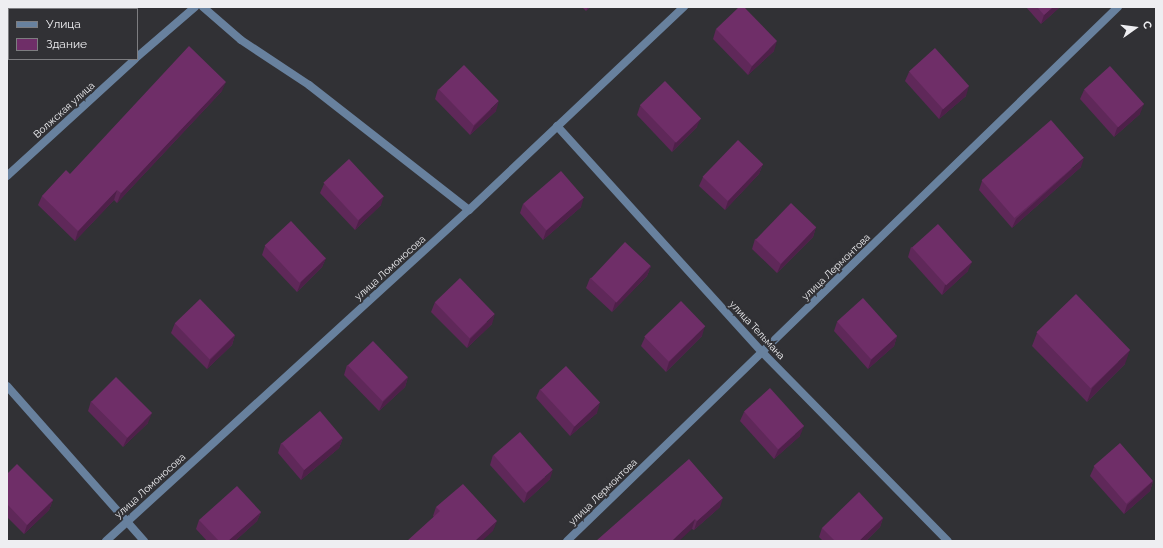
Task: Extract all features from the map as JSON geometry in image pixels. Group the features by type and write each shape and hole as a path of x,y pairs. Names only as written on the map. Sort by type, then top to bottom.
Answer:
{"street":[{"name":"Волжская улица","path":"138,56 195,7"},
{"path":"203,7 241,40 309,85 469,210"},
{"name":"улица Ломоносова","path":"106,541 469,210 684,7"},
{"name":"улица Лермонтова","path":"567,541 1118,7"},
{"name":"Волжская улица","path":"7,176 134,60"},
{"name":"улица Тельмана","path":"557,126 762,352 948,541"},
{"path":"7,386 144,541"}],"green space":[{"path":"7,7 59,7 8,8 7,51"}],"building":[{"path":"739,7 744,7 777,41 752,66 716,29"},
{"path":"1037,7 1053,7 1044,15"},
{"path":"189,46 226,82 121,193 117,190 78,231 42,196 66,170 70,174"},
{"path":"935,48 969,86 943,109 909,71"},
{"path":"464,65 499,101 474,125 439,89"},
{"path":"1110,66 1144,104 1118,127 1084,89"},
{"path":"665,81 701,118 676,143 640,105"},
{"path":"1051,120 1084,158 1014,218 982,180"},
{"path":"738,140 763,164 728,201 703,177"},
{"path":"349,159 384,196 358,220 323,183"},
{"path":"561,171 584,197 546,230 523,204"},
{"path":"791,203 816,227 781,264 756,240"},
{"path":"291,221 326,258 299,283 265,246"},
{"path":"938,224 972,262 946,285 912,247"},
{"path":"625,242 651,266 616,302 591,279"},
{"path":"460,278 495,314 470,338 435,302"},
{"path":"1076,294 1130,350 1091,388 1036,332"},
{"path":"863,298 897,336 871,359 837,321"},
{"path":"200,299 235,335 210,359 175,323"},
{"path":"681,301 705,326 669,362 644,336"},
{"path":"373,341 408,377 383,401 348,365"},
{"path":"566,366 600,403 575,426 540,390"},
{"path":"116,377 152,413 127,438 91,402"},
{"path":"770,388 804,426 778,449 744,411"},
{"path":"320,411 342,438 304,470 282,443"},
{"path":"520,432 553,470 526,493 494,455"},
{"path":"1120,443 1153,481 1126,504 1094,466"},
{"path":"689,459 723,498 697,521 695,519 672,541 596,541"},
{"path":"17,464 53,500 27,525 7,504 7,474"},
{"path":"463,484 497,521 475,541 407,541 440,511 436,507"},
{"path":"237,486 261,512 228,541 219,541 199,520"},
{"path":"859,492 883,518 859,541 835,541 822,528"}]}
